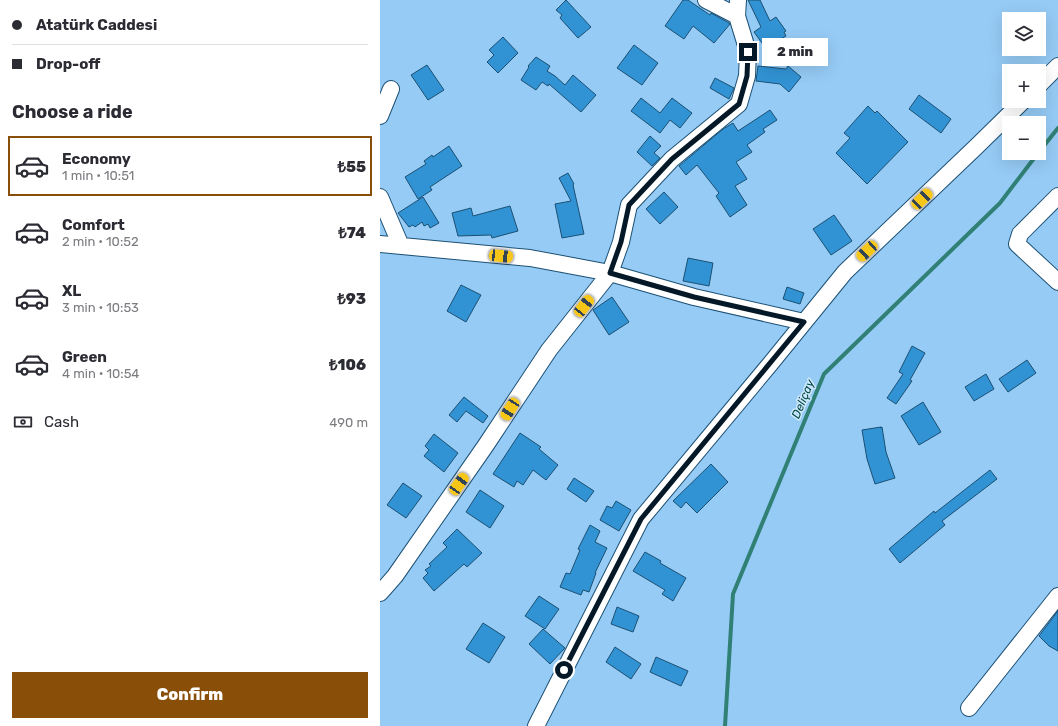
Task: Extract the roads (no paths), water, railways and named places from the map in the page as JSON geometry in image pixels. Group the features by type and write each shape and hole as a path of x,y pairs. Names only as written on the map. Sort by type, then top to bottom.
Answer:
{"street":[{"path":"380,593 395,576 477,458 549,350 610,273 621,242 629,205 672,159 739,104 747,76 748,52 738,8 706,0"},
{"path":"1046,78 1058,66"},
{"path":"380,116 392,89"},
{"path":"536,726 641,519 845,272 1016,108"},
{"path":"1058,196 1020,234 1017,244 1058,282"},
{"path":"380,197 401,246"},
{"path":"380,244 530,258 610,273 694,297 804,322"},
{"path":"970,708 1058,596"}],"waterway":[{"name":"Deliçay","path":"1046,143 1058,128"},
{"name":"Deliçay","path":"725,726 733,594 824,374 1000,203 1033,160"}]}
